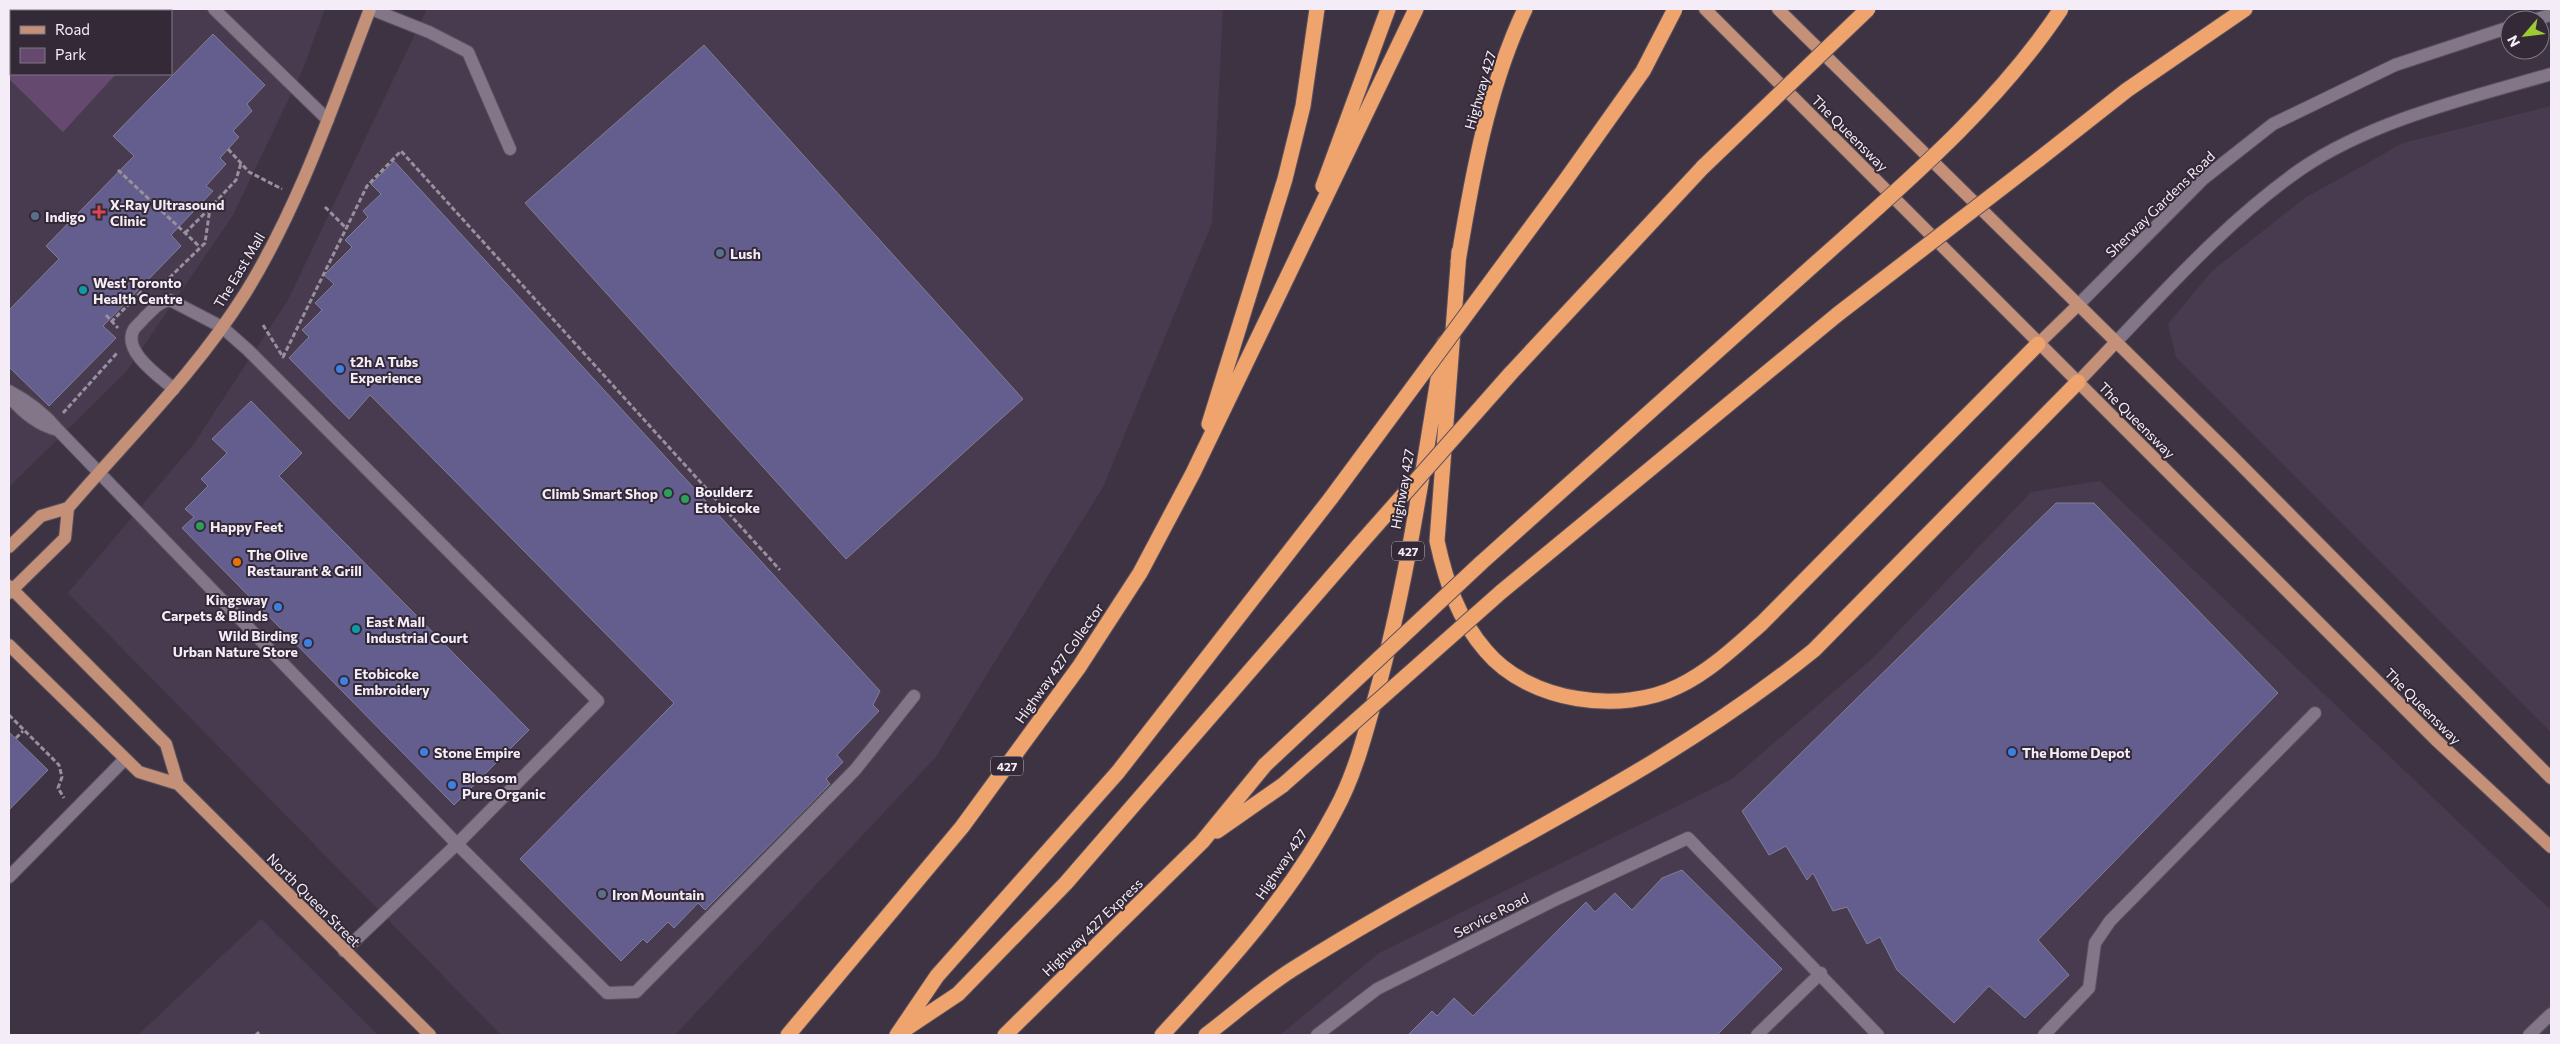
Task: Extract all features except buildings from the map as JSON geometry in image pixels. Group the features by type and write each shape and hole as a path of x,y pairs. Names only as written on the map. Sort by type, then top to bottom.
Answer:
{"highway":[{"path":"1193,473 1285,179 1303,106 1318,9"},
{"path":"1292,268 1388,9"},
{"name":"427","path":"1292,268 1416,9"},
{"name":"Highway 427","path":"1162,1035 1203,991 1283,895 1336,810 1361,747 1397,615 1459,252 1476,169 1497,82 1524,9"},
{"path":"897,1035 938,976 1118,772 1331,498 1559,189 1637,79 1675,9"},
{"path":"897,1035 958,994 1066,884 1359,545 1511,373 1703,167 1868,9"},
{"path":"1202,842 1265,765 1481,563 1798,279 1959,130 2018,66 2062,9"},
{"path":"1202,842 1282,785 1501,592 1838,314 2127,90 2245,9"},
{"path":"1459,252 1437,541 1444,575 1452,598 1468,628 1486,652 1511,673 1538,687 1588,701 1611,702 1661,693 1680,686 1724,656 1761,624 2038,344"},
{"name":"Highway 427 Collector","path":"788,1035 962,827 1079,667 1140,573 1193,473 1292,268"},
{"path":"1206,1035 1292,970 1635,773 1768,687 1814,650 2078,382"},
{"name":"Highway 427 Express","path":"1005,1035 1202,842"}],"main road":[{"name":"The East Mall","path":"68,508 174,389 222,327 246,292 296,196 371,9"},
{"name":"The Queensway","path":"1705,9 2436,740 2551,847"},
{"path":"1778,9 2077,306 2116,342 2551,778"},
{"name":"Sherway Gardens Road","path":"2038,344 2077,306"},
{"path":"2078,382 2116,342"},
{"path":"9,547 41,516 68,508 65,538 10,590"},
{"name":"North Queen Street","path":"10,590 166,744 178,784"},
{"name":"North Queen Street","path":"9,645 139,772 178,784 430,1035"}],"street":[{"path":"214,9 328,120"},
{"path":"371,9 429,32 468,52 510,149"},
{"name":"Sherway Gardens Road","path":"2077,306 2204,180 2274,124 2395,65 2500,30"},
{"path":"2116,342 2248,210 2302,168 2362,136 2442,106 2551,74"},
{"path":"174,389 140,359 134,348 134,328 158,304 170,300 222,327 248,350 598,701 457,844 344,951"},
{"path":"9,392 22,398 50,420 98,473 457,844 607,993 636,992 855,770 914,696"},
{"path":"9,396 21,410 42,426 58,430"},
{"path":"2044,1035 2089,988 2095,943 2110,921 2316,713"},
{"path":"9,877 125,759"},
{"name":"Service Road","path":"1317,1035 1376,989 1557,899 1688,838 1821,974"},
{"path":"1757,1035 1821,974 1878,1035"},
{"path":"2529,1035 2551,1014"}],"path":[{"path":"228,149 249,172 296,196"},
{"path":"264,325 282,356 367,186 401,152 780,570"},
{"path":"118,170 200,247"},
{"path":"325,207 346,228"},
{"path":"185,233 210,208"},
{"path":"106,315 114,325"},
{"path":"9,715 59,766 62,777 58,788 74,812"},
{"path":"16,738 23,731"}],"shaded area":[{"path":"9,9 325,9 303,69 233,215 126,372 9,487"},
{"path":"427,9 1223,9 1212,223 1103,487 935,758 675,1035 501,1035 68,593 193,445 288,300"},
{"path":"2551,106 2551,732 2176,357 2168,324 2212,271 2305,198 2403,143"},
{"path":"2100,481 2551,910 2551,1035 1280,1035 1379,953 1732,779 1873,658 2031,492"},
{"path":"261,919 378,1035 138,1035"}],"green space":[{"path":"9,9 174,9 172,11 10,10 10,75 115,75 63,132 9,79"}],"place":[{"name":"X-Ray Ultrasound Clinic","path":"99,212"},
{"name":"Indigo","path":"35,216"},
{"name":"Lush","path":"720,253"},
{"name":"West Toronto Health Centre","path":"83,290"},
{"name":"t2h A Tubs Experience","path":"340,369"},
{"name":"Climb Smart Shop","path":"668,493"},
{"name":"Boulderz Etobicoke","path":"685,499"},
{"name":"Happy Feet","path":"200,526"},
{"name":"The Olive Restaurant & Grill","path":"237,562"},
{"name":"Kingsway Carpets & Blinds","path":"278,607"},
{"name":"East Mall Industrial Court","path":"356,629"},
{"name":"Wild Birding Urban Nature Store","path":"308,643"},
{"name":"Etobicoke Embroidery","path":"344,681"},
{"name":"Stone Empire","path":"424,752"},
{"name":"The Home Depot","path":"2012,752"},
{"name":"Blossom Pure Organic","path":"452,785"},
{"name":"Iron Mountain","path":"602,894"}]}
